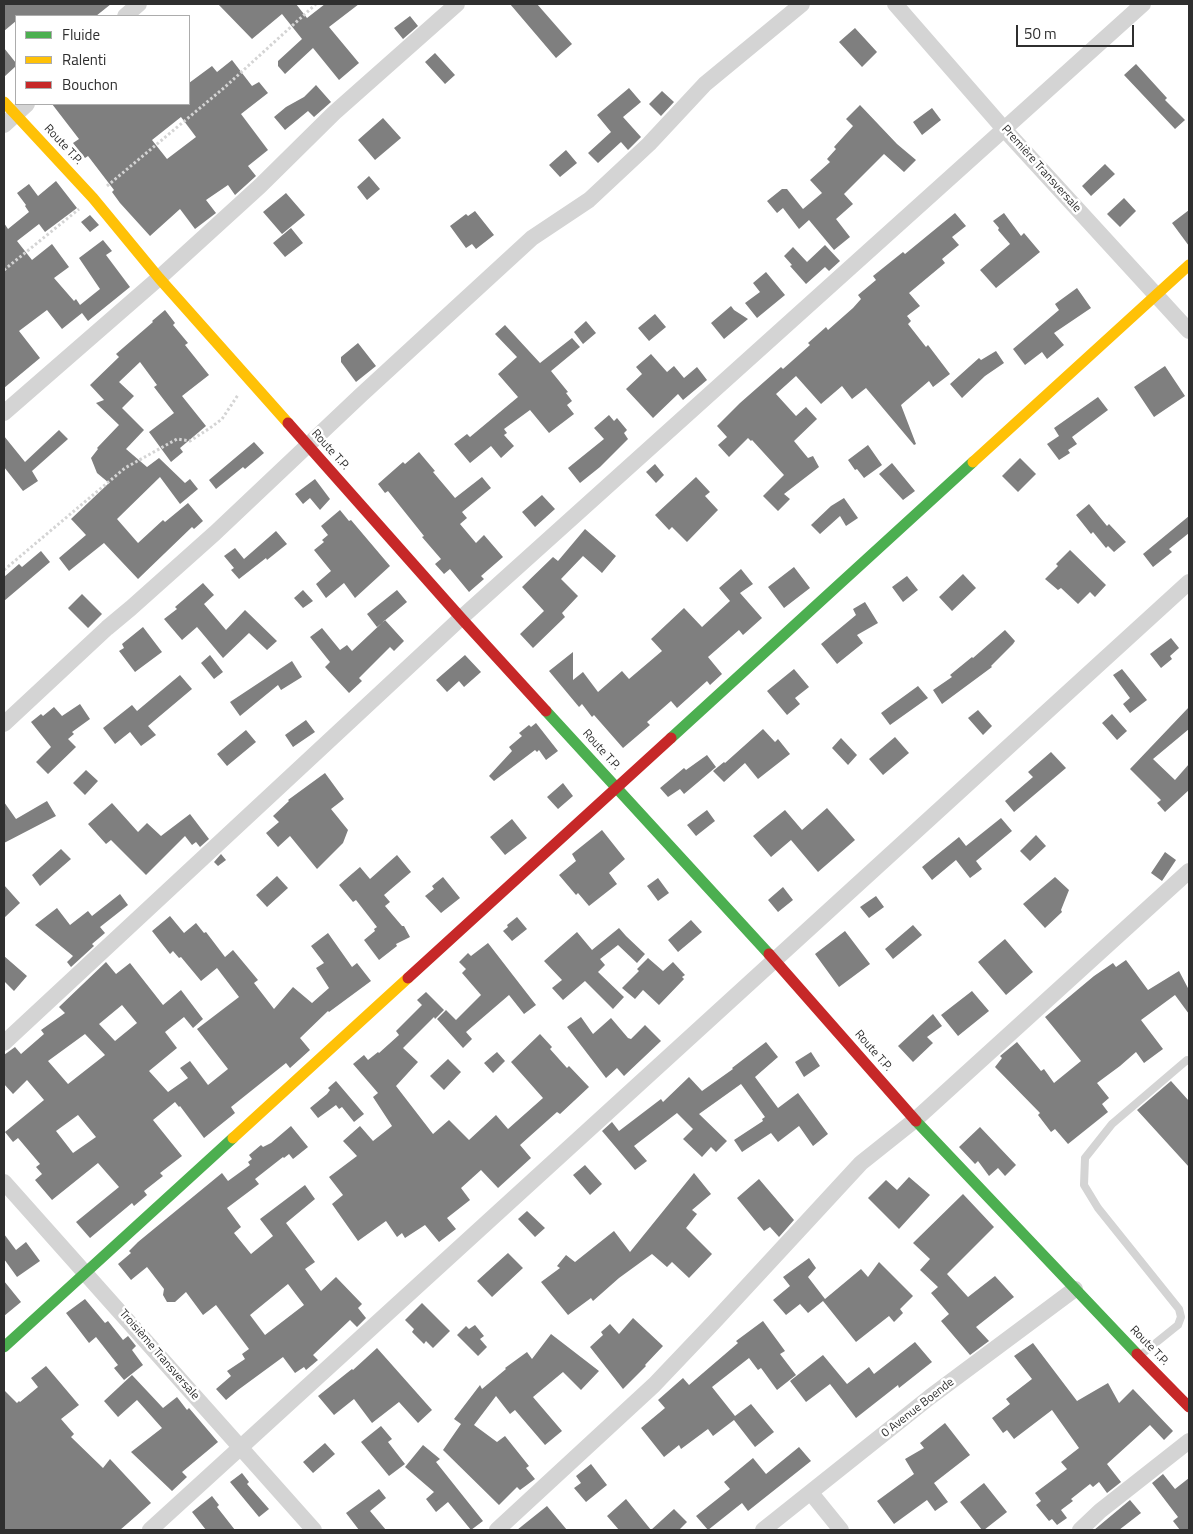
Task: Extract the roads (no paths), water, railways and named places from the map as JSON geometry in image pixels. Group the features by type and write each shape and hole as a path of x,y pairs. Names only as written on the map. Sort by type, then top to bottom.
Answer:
{"street":[{"path":"126,15 139,4"},
{"path":"4,413 159,278 260,186 334,112 457,4"},
{"path":"4,724 107,628 216,533 361,395 532,238 589,200 649,144 705,84 802,4"},
{"name":"Première Transversale","path":"895,4 1004,129 1189,331"},
{"path":"4,1043 461,618 1143,4"},
{"name":"Route T.P.","path":"4,102 93,198 159,278 461,618 775,960 915,1120 1189,1407"},
{"path":"4,1346 1189,265"},
{"path":"150,1530 1189,582"},
{"path":"496,1530 654,1385 861,1163 915,1120 1189,872"},
{"name":"Troisième Transversale","path":"4,1182 314,1530"},
{"name":"0 Avenue Boende","path":"763,1530 930,1397 1075,1289"},
{"path":"1080,1530 1100,1511 1189,1441"},
{"path":"811,1493 841,1530"}],"lane":[{"path":"1140,1356 1178,1325 1181,1318 1179,1310 1098,1208 1084,1184 1085,1158 1112,1124 1187,1060 1189,1061"}]}
